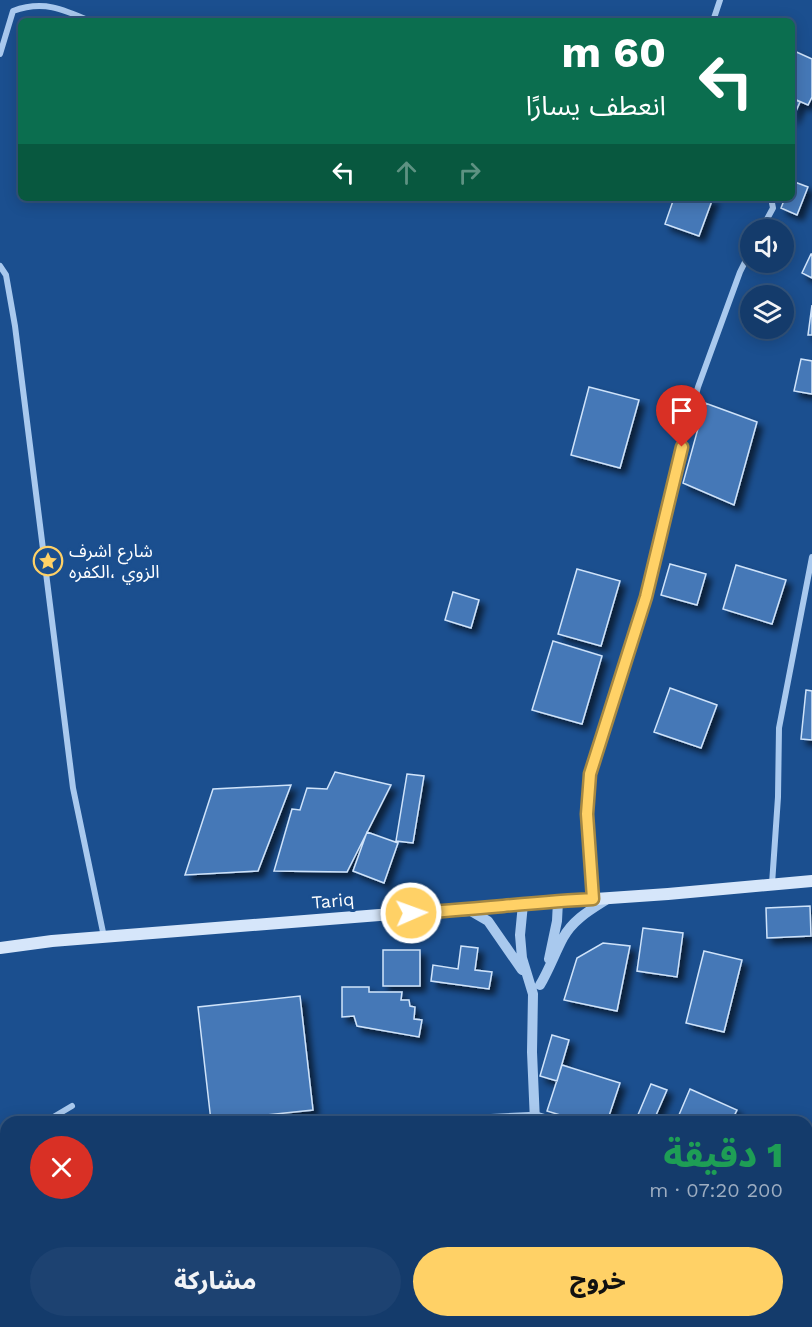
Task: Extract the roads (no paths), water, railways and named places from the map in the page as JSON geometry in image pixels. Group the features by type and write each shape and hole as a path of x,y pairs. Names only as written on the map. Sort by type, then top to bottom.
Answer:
{"main road":[{"name":"Tariq","path":"0,948 52,941 469,910 812,881"}],"street":[{"path":"715,18 720,0"},
{"path":"0,54 13,11 24,6 55,5 83,18"},
{"path":"766,219 772,208 771,201"},
{"path":"0,266 6,275 15,326 73,788 104,937"},
{"path":"593,899 587,814 590,774 646,597 666,508 699,387 740,272"},
{"path":"772,885 778,797 779,728 812,557"},
{"path":"533,994 572,925 585,913 609,898"},
{"path":"540,985 557,921 558,901"},
{"path":"523,904 520,935 522,958 533,994 532,1052 535,1116"},
{"path":"469,910 488,921 528,980"},
{"path":"55,1116 72,1106"}],"place":[{"name":"شارع اشرف الزوي ،الكفره","path":"48,561"}]}
